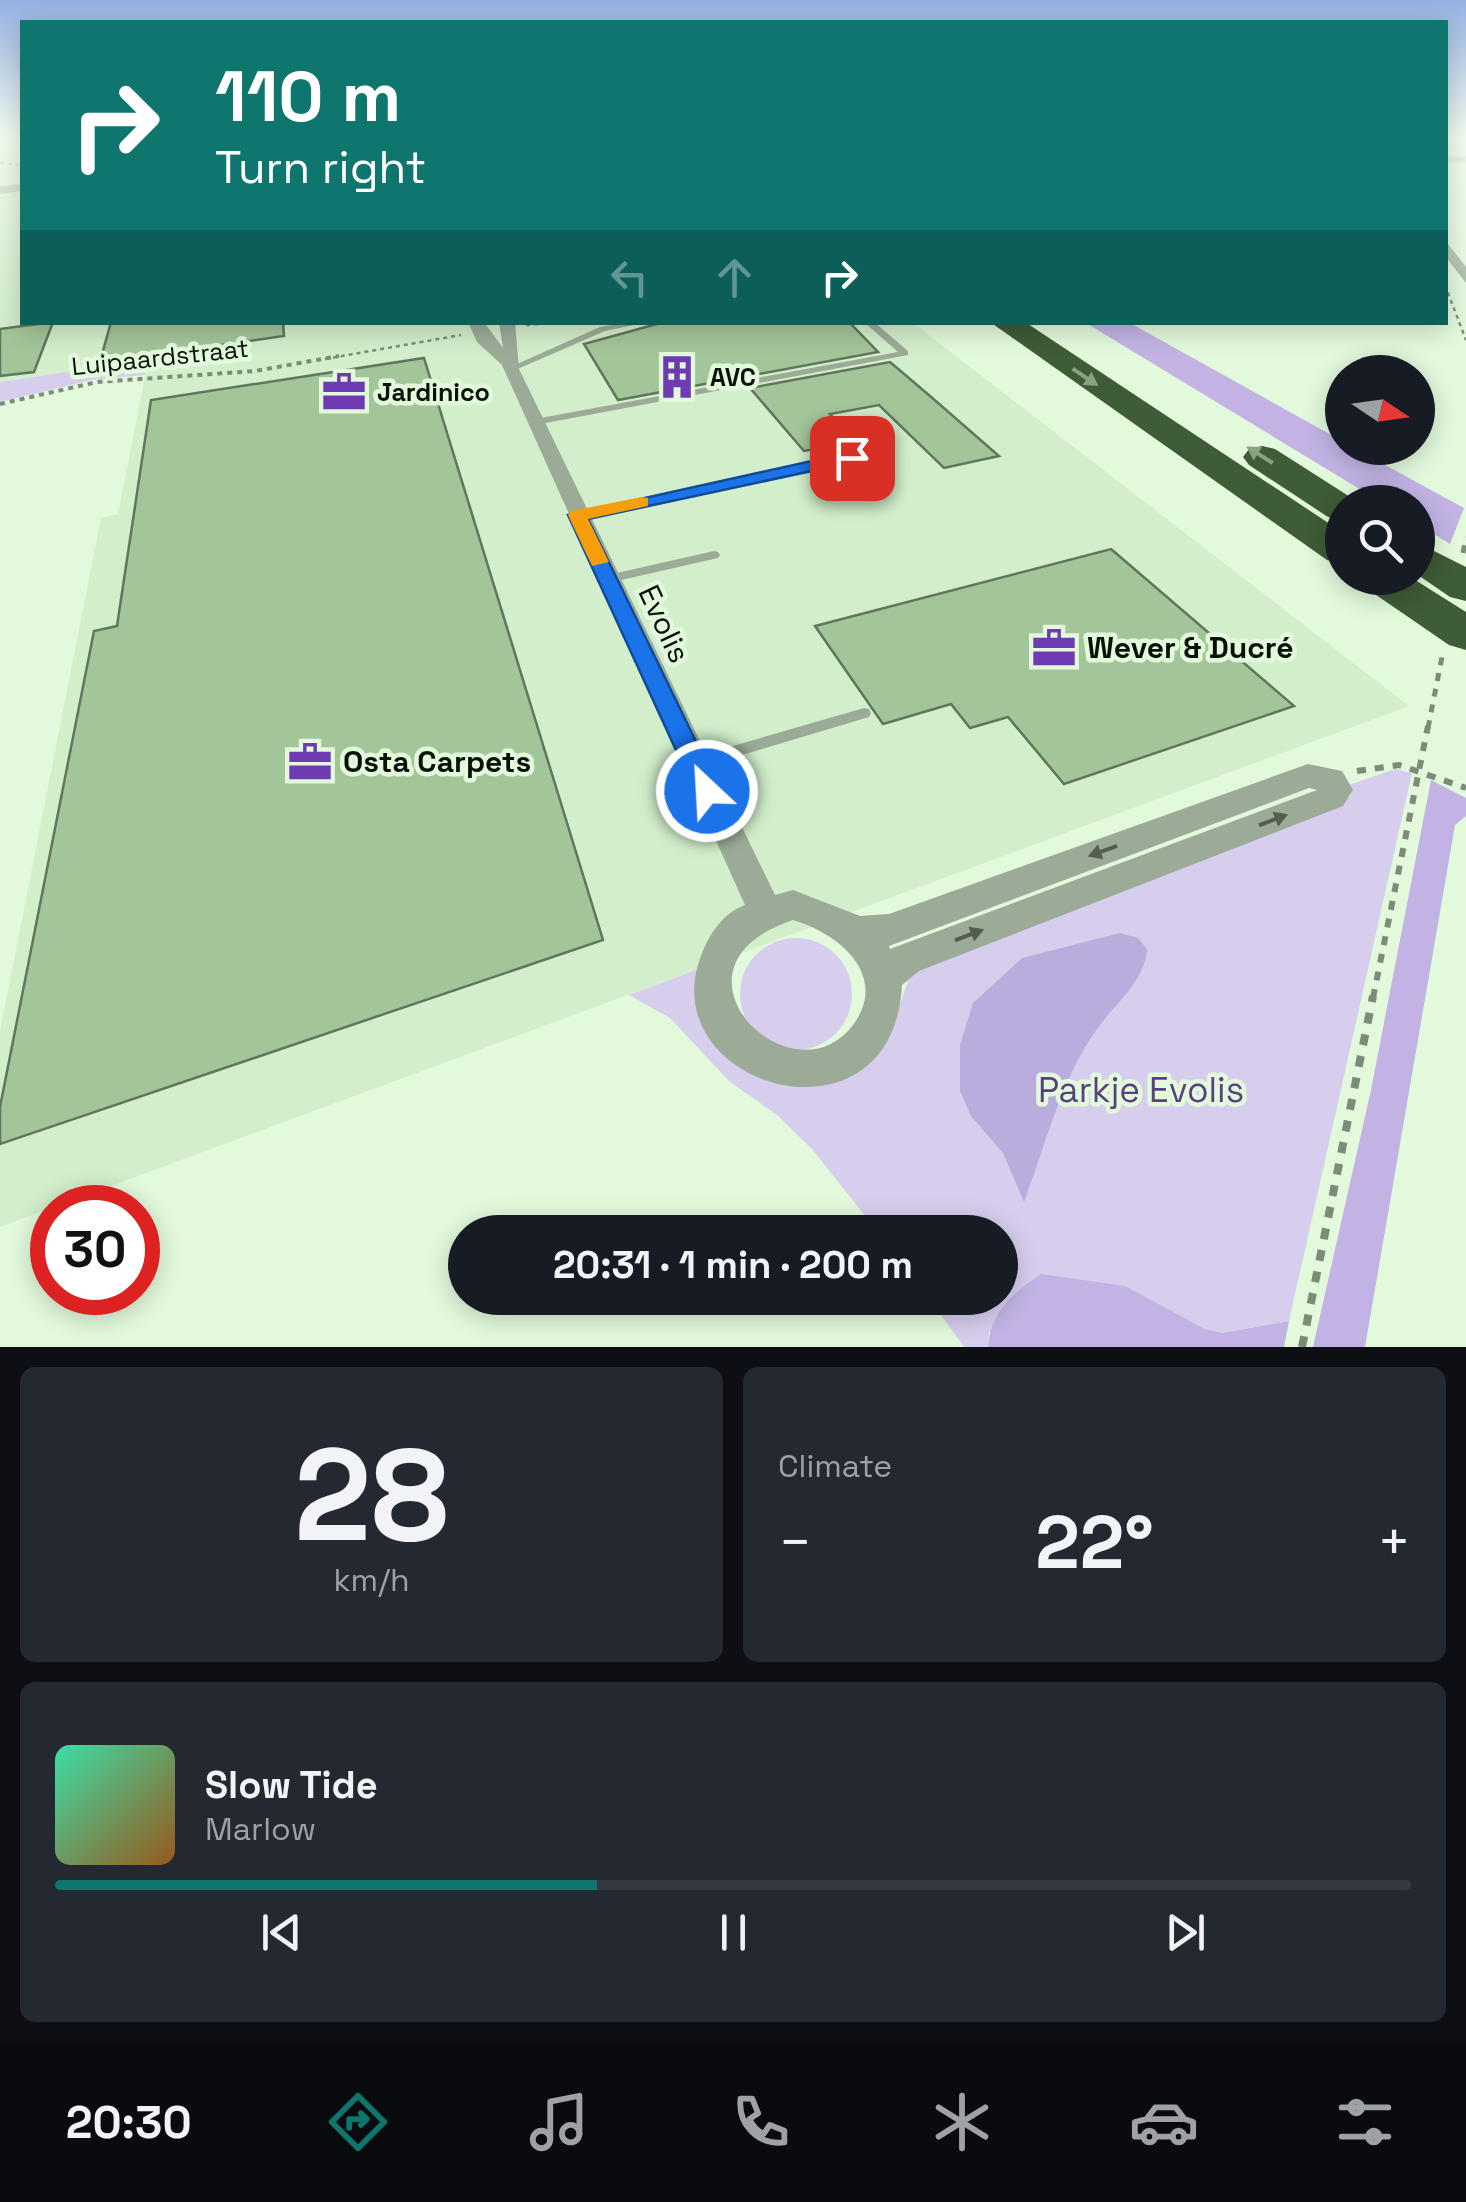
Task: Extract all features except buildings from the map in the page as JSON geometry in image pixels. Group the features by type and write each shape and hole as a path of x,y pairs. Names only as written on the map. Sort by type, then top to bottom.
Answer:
{"highway":[{"path":"1008,325 1325,539"},
{"path":"1057,325 1325,497"},
{"path":"1435,580 1466,587"},
{"path":"1423,595 1466,634"}],"street":[{"path":"1448,249 1466,279"},
{"name":"Evolis","path":"508,325 510,366"},
{"name":"Evolis","path":"478,327 510,366 766,910"},
{"path":"859,932 890,930 1308,776 1331,780 1337,790 1332,798 906,959 883,978"},
{"path":"793,905 828,912 859,932 875,954 883,978 881,1015 864,1044 841,1061 813,1069 768,1064 731,1038 717,1016 710,991 717,951 744,920 766,910 793,905"}],"lane":[{"path":"510,366 603,329 626,325"},
{"path":"535,422 905,353 872,325"},
{"path":"577,515 852,458"},
{"path":"608,580 714,555"},
{"path":"694,763 864,713"}],"path":[{"path":"1448,292 1466,340"},
{"name":"Luipaardstraat","path":"0,404 97,382 266,369 478,327"},
{"path":"1331,780 1379,762 1420,769 1466,788"},
{"path":"1302,1347 1420,769"}],"shaded area":[{"path":"0,200 20,200 20,325 916,325 1409,706 114,1185 30,1185 30,1216 0,1227 0,1031 101,518 118,514 148,361 0,382"},
{"path":"1089,325 1134,325 1325,432 1325,465 1385,465 1422,485 1353,485"},
{"path":"1435,492 1464,508 1450,544 1435,535"},
{"path":"1431,780 1466,798 1466,816 1455,825 1365,1347 1313,1347 1371,1090"},
{"path":"1120,933 1138,938 1147,949 1145,960 1130,990 1100,1025 1075,1066 1024,1202 1003,1153 971,1116 960,1091 960,1045 973,1003 1022,958"},
{"path":"1041,1274 1125,1286 1203,1328 1222,1333 1289,1321 1284,1347 988,1347 998,1315 1018,1315 1021,1288"}],"green space":[{"path":"148,360 145,375 92,380 0,402 0,382"},
{"name":"Parkje Evolis","path":"1395,769 1412,773 1289,1321 1222,1333 1203,1328 989,1332 988,1347 964,1347 941,1315 1018,1315 1018,1215 864,1215 812,1149 777,1115 729,1081 670,1018 629,995 701,968 718,1041 739,1065 778,1081 892,1026 911,973 1327,811 1351,796 1346,786"},
{"path":"796,938 817,943 835,955 847,973 852,994 847,1015 835,1033 817,1045 796,1050 775,1045 757,1033 745,1015 740,994 745,973 757,955 775,943"}],"slow traffic":[{"path":"599,562 577,515 642,502"}],"place":[{"name":"AVC","path":"677,377"},
{"name":"Jardinico","path":"344,392"},
{"name":"Wever & Ducré","path":"1054,648"},
{"name":"Osta Carpets","path":"310,762"}],"route":[{"path":"707,791 577,515 852,458"}]}
